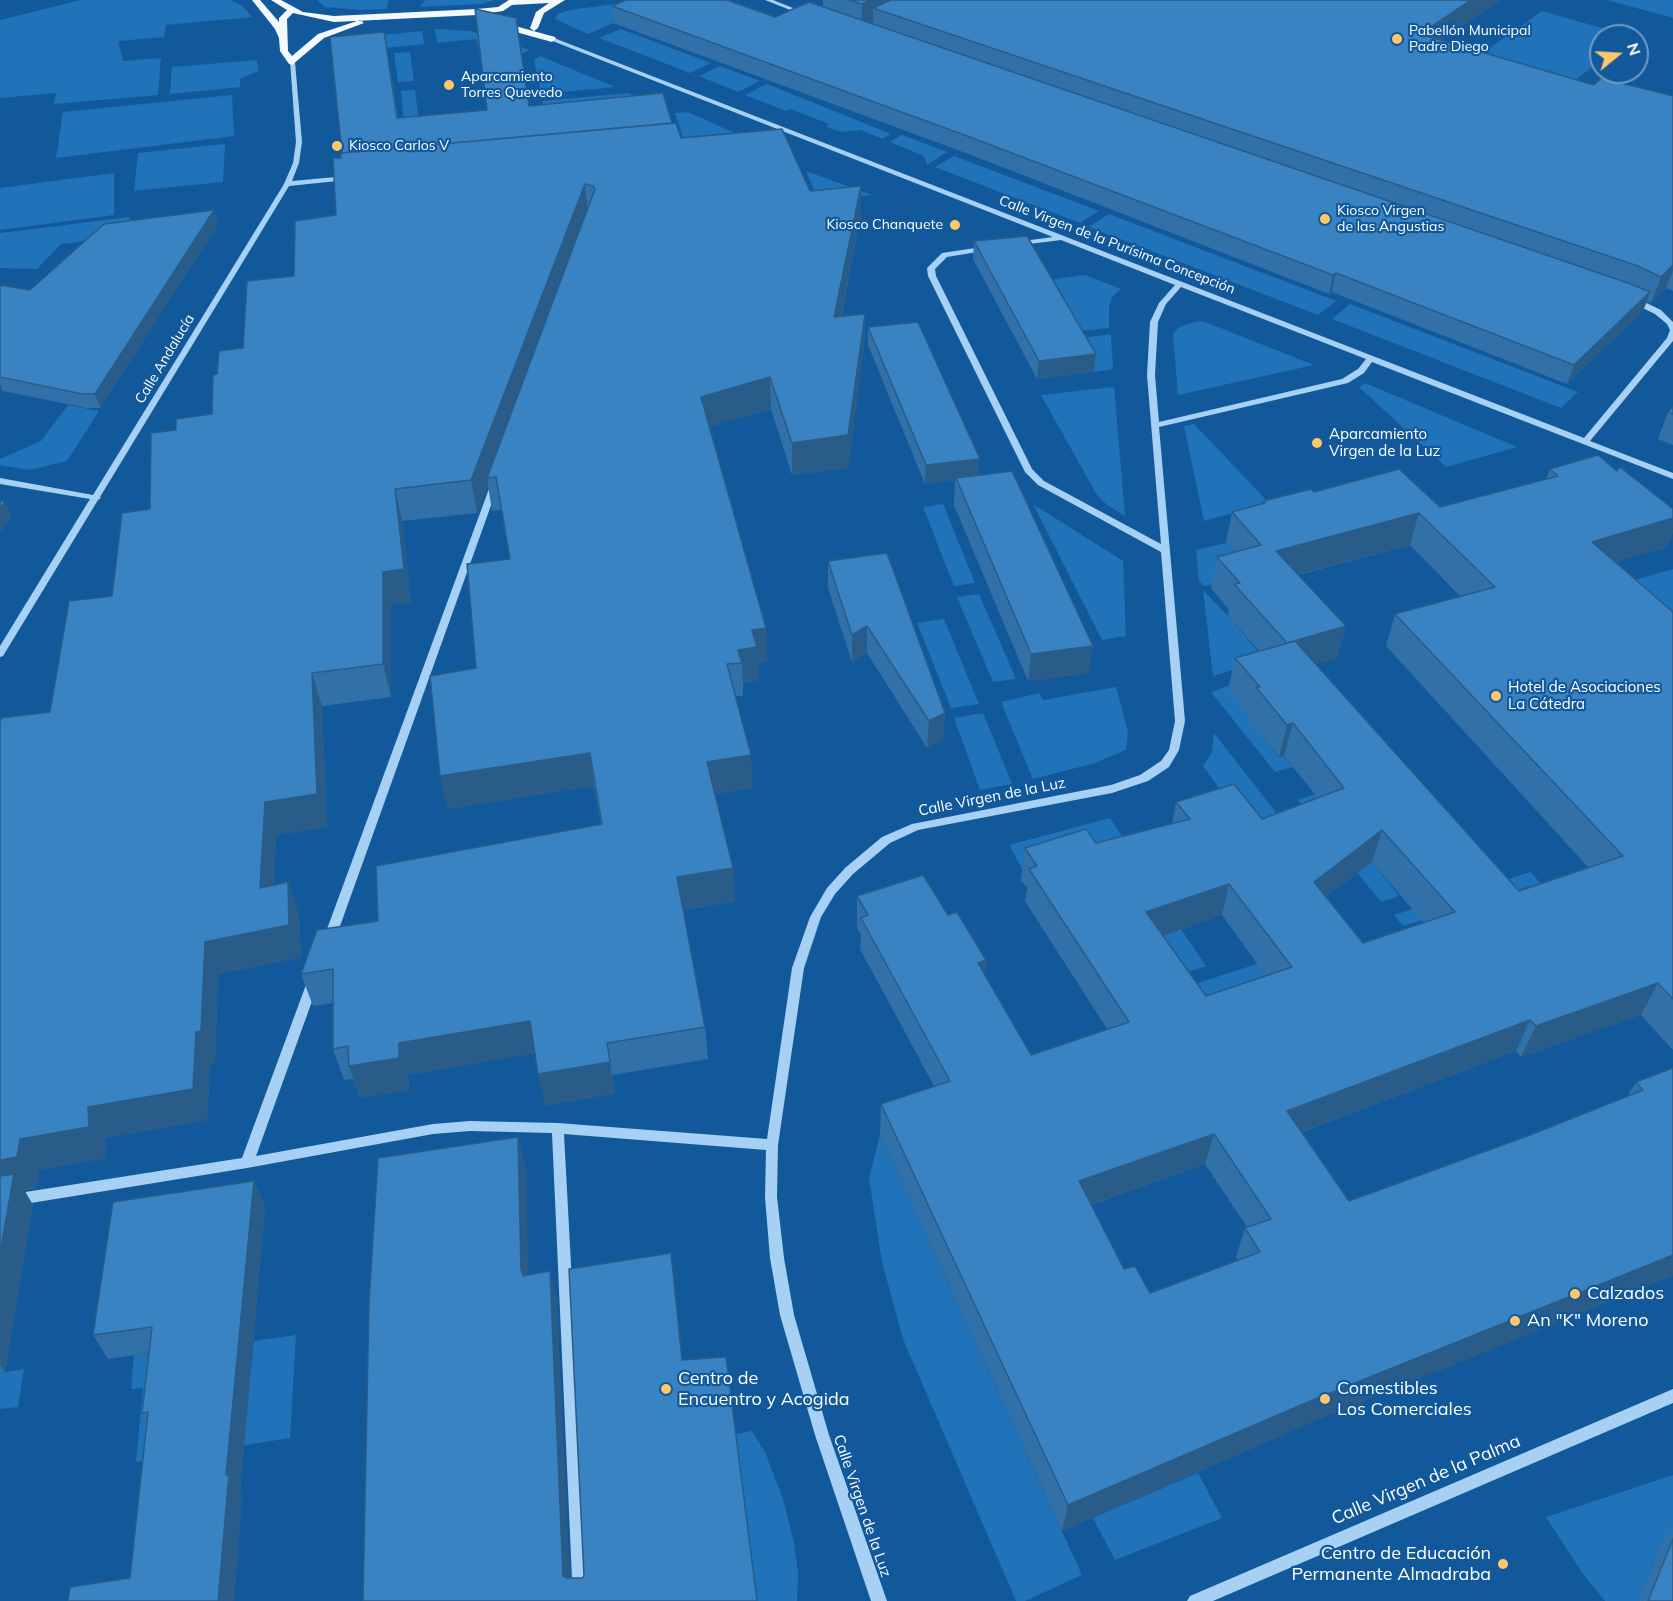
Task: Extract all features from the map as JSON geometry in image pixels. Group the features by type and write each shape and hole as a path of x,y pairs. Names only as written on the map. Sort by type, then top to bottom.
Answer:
{"main road":[{"path":"256,0 279,28 284,42"},
{"path":"275,0 291,5 311,17 374,18 477,12 512,5 561,0"},
{"path":"534,28 540,12 552,4 565,0"},
{"path":"291,5 283,18 284,51 292,62 307,46 321,36 374,18"},
{"path":"435,15 478,21"},
{"path":"520,19 552,39"},
{"path":"489,22 552,39"}],"street":[{"path":"768,0 811,14 807,6"},
{"name":"Calle Virgen de la Purísima Concepción","path":"552,39 1673,476"},
{"name":"Calle Andalucía","path":"0,654 287,184 296,163 299,142 292,62"},
{"path":"779,136 789,132"},
{"path":"287,184 354,178"},
{"path":"1002,246 1062,238"},
{"path":"992,247 945,255 931,267 932,276 1028,470 1041,483 1166,551"},
{"name":"Calle Virgen de la Luz","path":"879,1601 822,1435 788,1315 777,1258 771,1197 772,1145 798,968 816,917 831,891 849,871 886,840 916,827 1112,789 1144,778 1165,764 1174,750 1179,721 1151,375 1154,322 1163,303 1180,284"},
{"path":"1586,442 1667,343 1673,330 1670,323 1658,312 1625,297"},
{"path":"1156,425 1345,381 1361,370 1371,358"},
{"path":"325,951 497,479"},
{"path":"0,481 97,498"},
{"path":"247,1163 317,974"},
{"path":"0,1202 247,1163 433,1129 470,1126 558,1128 772,1145"},
{"path":"558,1128 581,1601"},
{"name":"Calle Virgen de la Palma","path":"1195,1601 1673,1395"}],"shaded area":[{"path":"80,0 231,0 242,6 252,17 166,25 164,37 118,41 123,61 161,58 158,95 54,104 56,93 0,98 0,20"},
{"path":"317,0 389,0 386,9 362,10 325,7"},
{"path":"425,0 495,0 481,4 420,7"},
{"path":"648,0 667,0 588,34 555,19 558,14 569,10"},
{"path":"1607,0 1673,0 1673,18"},
{"path":"1542,11 1589,24 1589,69 1556,95 1463,67"},
{"path":"435,29 470,31 530,50 521,54 481,57 476,39 437,43"},
{"path":"621,29 711,63 690,73 599,38"},
{"path":"422,31 424,44 334,53 332,40"},
{"path":"410,52 414,81 398,82 394,53"},
{"path":"540,56 615,87 541,94 534,60"},
{"path":"257,60 258,71 240,79 240,87 170,94 172,67"},
{"path":"720,66 760,81 738,92 699,76"},
{"path":"767,84 891,134 882,139 861,130 841,132 826,127 829,124 745,95"},
{"path":"415,90 419,123 404,124 401,91"},
{"path":"628,93 646,101 544,109 542,101"},
{"path":"232,95 234,136 56,158 63,112"},
{"path":"688,112 735,133 683,137 675,113"},
{"path":"902,135 947,152 927,165 924,156 890,142"},
{"path":"225,144 223,182 134,191 138,153"},
{"path":"954,156 1099,211 1080,223 935,167"},
{"path":"806,171 872,195 818,200"},
{"path":"114,173 114,215 0,230 0,188"},
{"path":"1109,214 1336,301 1318,315 1089,227"},
{"path":"130,217 128,236 61,244 37,269 0,268 0,233"},
{"path":"1085,275 1121,289 1112,297 1109,306 1109,328 1071,332 1041,281"},
{"path":"1350,304 1578,392 1561,408 1332,319"},
{"path":"1197,321 1205,322 1314,365 1178,395 1173,334 1178,328"},
{"path":"1111,334 1113,369 1094,372 1075,339"},
{"path":"1365,383 1517,447 1446,467 1359,387"},
{"path":"1114,387 1125,516 1107,505 1097,495 1041,395"},
{"path":"68,405 99,411 67,461 29,470 0,465 0,459 41,441"},
{"path":"1194,424 1269,503 1204,521 1184,426"},
{"path":"943,504 975,583 954,586 923,507"},
{"path":"1033,504 1123,561 1126,636 1102,640"},
{"path":"1226,543 1252,574 1205,586 1199,581 1196,550"},
{"path":"1673,569 1673,657 1607,588"},
{"path":"1203,590 1228,616 1265,660 1213,676"},
{"path":"979,594 1016,679 993,682 957,597"},
{"path":"944,619 979,704 951,708 917,623"},
{"path":"1230,685 1252,719 1249,720 1278,757 1283,756 1293,767 1275,772 1211,692"},
{"path":"1116,687 1128,732 1126,750 1095,763 1033,779 1001,702 1039,693 1043,700"},
{"path":"983,713 1012,784 980,790 954,718"},
{"path":"1214,733 1303,847 1263,849 1203,766 1212,752"},
{"path":"1315,794 1399,896 1381,902 1298,800"},
{"path":"1110,818 1133,853 1024,872 1009,845"},
{"path":"1531,872 1540,883 1403,926 1394,915"},
{"path":"1145,876 1206,966 1182,974 1122,883"},
{"path":"1334,939 1343,951 1122,1023 1114,1010"},
{"path":"880,1135 1082,1575 1025,1601 1016,1601 903,1339 882,1262 869,1178"},
{"path":"296,1335 290,1438 136,1462 143,1388 131,1389 134,1355 166,1351 156,1436 246,1420 254,1341"},
{"path":"24,1369 18,1407 0,1409 0,1373"},
{"path":"752,1431 765,1452 783,1499 794,1543 798,1574 797,1601 756,1601 735,1434"},
{"path":"1198,1473 1222,1518 1115,1560 1093,1518"},
{"path":"1673,1475 1673,1548 1662,1541 1638,1601 1605,1601 1583,1574 1546,1517"}],"building":[{"path":"626,0 727,0 775,17 809,2 1650,292 1574,365 1336,273 1333,275 967,136 612,6"},
{"path":"849,0 871,0 862,4"},
{"path":"891,0 1471,0 1420,34 1589,84 1625,84 1673,96 1673,265 1661,277 1638,266 873,8"},
{"path":"475,9 516,18 529,106 663,93 672,123 342,153 330,37 384,32 397,118 487,110"},
{"path":"676,123 681,138 782,129 810,191 861,186 834,317 865,314 848,435 792,443 770,377 701,397 766,628 752,630 757,647 738,650 742,663 727,664 751,755 707,762 733,868 677,877 705,1027 607,1043 610,1062 538,1074 530,1021 399,1043 399,1058 349,1066 348,1046 333,1049 333,969 301,974 317,930 378,921 376,866 602,824 590,753 440,776 430,676 476,668 467,564 510,559 496,477 487,478 595,189 585,184 471,480 395,489 404,569 383,572 383,664 312,673 317,794 265,802 260,888 288,882 289,925 205,942 201,1031 196,1032 193,1089 88,1107 89,1127 20,1139 17,1157 0,1160 1,718 50,712 69,601 112,596 122,513 150,509 151,433 176,430 176,419 212,414 213,375 217,374 219,351 243,348 247,281 294,276 295,221 336,215 333,158 341,158 341,153"},
{"path":"214,210 95,394 82,394 0,377 0,285 30,290 104,224"},
{"path":"1027,236 1096,354 1039,361 974,241"},
{"path":"918,322 980,459 926,465 868,327"},
{"path":"1598,455 1617,471 1620,467 1673,509 1673,518 1592,542 1673,612 1673,999 1658,983 1536,1026 1530,1020 1287,1111 1349,1201 1530,1135 1643,1090 1636,1082 1673,1068 1673,1255 1308,1402 1068,1505 881,1104 950,1081 861,918 868,915 857,896 923,875 948,915 957,912 986,960 978,963 1031,1055 1129,1022 1029,869 1037,866 1025,848 1086,829 1096,843 1190,819 1176,802 1234,784 1262,819 1344,788 1293,723 1287,725 1256,687 1260,687 1235,658 1295,641 1519,891 1623,856 1395,614 1495,587 1419,513 1276,551 1346,626 1287,643 1234,584 1240,583 1217,557 1261,545 1232,512 1265,503 1263,501 1311,489 1314,492 1399,469 1440,507 1558,476 1550,469","holes":["1382,830 1455,912 1363,943 1314,882","1229,884 1292,967 1206,996 1146,912","1214,1134 1271,1219 1245,1228 1260,1252 1150,1293 1135,1266 1124,1269 1079,1181"]},
{"path":"1012,471 1093,646 1031,654 956,478"},
{"path":"887,553 945,713 929,721 867,626 852,635 828,561"},
{"path":"518,1137 521,1269 523,1276 550,1271 563,1576 582,1578 584,1576 569,1269 671,1253 682,1360 726,1357 757,1601 363,1601 369,1303 378,1158"},
{"path":"14,1174 0,1253 0,1176"},
{"path":"254,1181 226,1475 229,1474 218,1601 68,1601 70,1587 130,1578 148,1412 142,1413 152,1327 93,1335 113,1202"},
{"path":"1673,1539 1673,1601 1648,1601"}],"place":[{"name":"Pabellón Municipal Padre Diego","path":"1397,39"},
{"name":"Aparcamiento Torres Quevedo","path":"449,85"},
{"name":"Kiosco Carlos V","path":"337,146"},
{"name":"Kiosco Virgen de las Angustias","path":"1325,219"},
{"name":"Kiosco Chanquete","path":"955,225"},
{"name":"Aparcamiento Virgen de la Luz","path":"1317,443"},
{"name":"Hotel de Asociaciones La Cátedra","path":"1496,696"},
{"name":"Calzados","path":"1575,1294"},
{"name":"An \"K\" Moreno","path":"1515,1321"},
{"name":"Centro de Encuentro y Acogida","path":"666,1389"},
{"name":"Comestibles Los Comerciales","path":"1325,1399"},
{"name":"Centro de Educación Permanente Almadraba","path":"1503,1564"}]}
